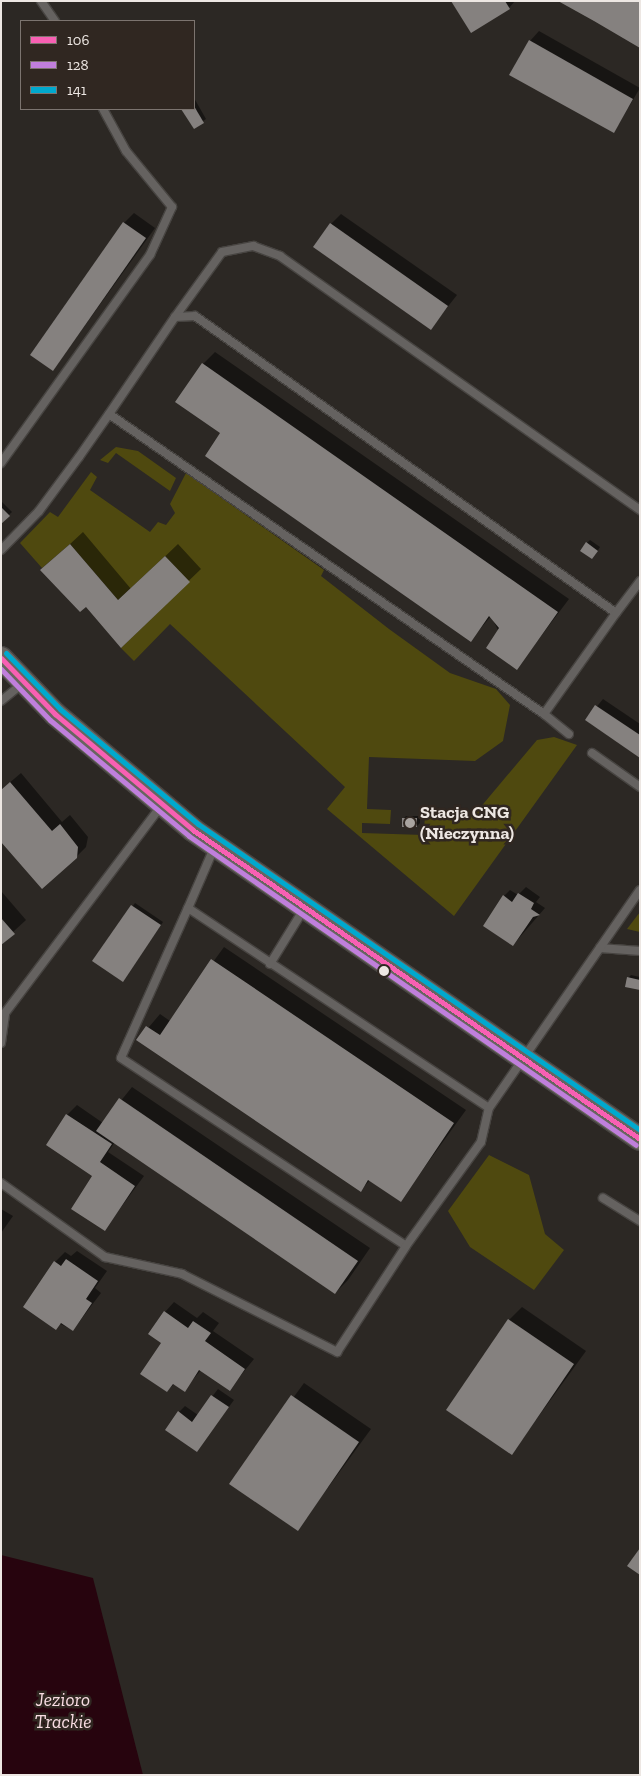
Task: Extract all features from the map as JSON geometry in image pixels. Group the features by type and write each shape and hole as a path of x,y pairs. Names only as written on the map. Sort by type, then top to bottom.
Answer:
{"street":[{"path":"1,658 24,683 162,805 215,846 640,1139"}],"lane":[{"path":"41,1 54,20"},
{"path":"1,463 150,255 172,207 126,151 104,110"},
{"path":"1,550 39,511 222,252 253,246 280,256 640,510"},
{"path":"175,317 195,316 208,322 616,613"},
{"path":"109,414 544,714 570,734"},
{"path":"544,714 640,581"},
{"path":"1,701 24,683"},
{"path":"592,753 640,787"},
{"path":"1,1043 5,1014 162,805"},
{"path":"215,846 121,1058 406,1246"},
{"path":"1,1183 105,1257 182,1274 337,1352 406,1246 481,1142 489,1108 640,890"},
{"path":"188,908 489,1108"},
{"path":"270,964 304,909"},
{"path":"600,948 640,951"},
{"path":"602,1198 640,1221"}],"shaded area":[{"path":"116,447 138,451 176,478 170,491 116,453 108,463 100,460"},
{"path":"91,472 97,477 90,490 150,532 158,522 166,525 175,513 170,504 186,473 324,570 321,576 450,673 496,689 510,705 503,741 475,761 369,757 367,809 391,810 390,824 362,823 362,833 424,835 425,812 466,814 479,809 537,740 554,737 577,745 454,916 327,809 345,787 170,624 134,661 121,648 189,582 165,556 118,600 70,544 42,568 20,543 50,512 58,517"},
{"path":"640,912 640,932 627,929"},
{"path":"489,1155 529,1175 545,1234 564,1250 534,1290 470,1247 448,1211"}],"water":[{"name":"Jezioro Trackie","path":"1,1555 93,1578 143,1775 1,1775"}],"building":[{"path":"451,1 505,1 510,9 471,33"},
{"path":"558,1 640,1 640,48 594,21"},
{"path":"529,40 633,99 614,133 509,75"},
{"path":"195,108 204,123 194,129 182,110 195,110"},
{"path":"123,222 146,238 53,371 30,355"},
{"path":"330,223 448,306 431,330 313,247"},
{"path":"202,363 558,612 517,670 486,648 499,628 489,616 471,642 205,456 220,433 175,402"},
{"path":"1,507 10,516 1,524"},
{"path":"586,542 598,551 592,559 580,551"},
{"path":"70,544 118,600 165,556 190,582 121,648 86,607 80,612 40,570"},
{"path":"595,705 640,735 640,758 585,720"},
{"path":"10,782 52,831 60,824 78,847 77,858 42,889 1,842 1,790"},
{"name":"Stacja CNG (Nieczynna)","path":"402,818 417,818 417,827 402,827"},
{"path":"518,893 534,903 531,909 540,915 533,917 513,946 483,926 503,895 512,902"},
{"path":"131,905 161,925 123,982 92,961"},
{"path":"1,918 15,934 1,945"},
{"path":"211,959 454,1123 401,1202 368,1180 361,1192 136,1040 146,1026 160,1035"},
{"path":"627,977 640,980 640,990 625,987"},
{"path":"119,1098 358,1261 335,1294 96,1131"},
{"path":"66,1114 112,1144 100,1162 135,1186 105,1231 71,1209 92,1176 46,1145"},
{"path":"66,1259 98,1281 86,1299 92,1303 73,1331 61,1323 56,1330 23,1307 54,1261 61,1266"},
{"path":"164,1311 188,1328 193,1321 211,1333 205,1341 245,1369 230,1391 199,1370 185,1392 173,1384 167,1392 140,1374 161,1343 148,1334"},
{"path":"508,1319 574,1364 512,1455 446,1410"},
{"path":"211,1395 229,1407 197,1452 165,1430 178,1411 192,1422"},
{"path":"291,1395 359,1442 298,1531 229,1484"},
{"path":"640,1548 640,1575 627,1566"}],"transit line":[{"name":"141","path":"6,653 60,709 198,824 640,1130"},
{"name":"106","path":"1,658 55,714 193,830 640,1139"},
{"name":"128","path":"1,669 50,720 189,836 636,1145"}],"place":[{"name":"Stacja CNG (Nieczynna)","path":"410,823"}]}
